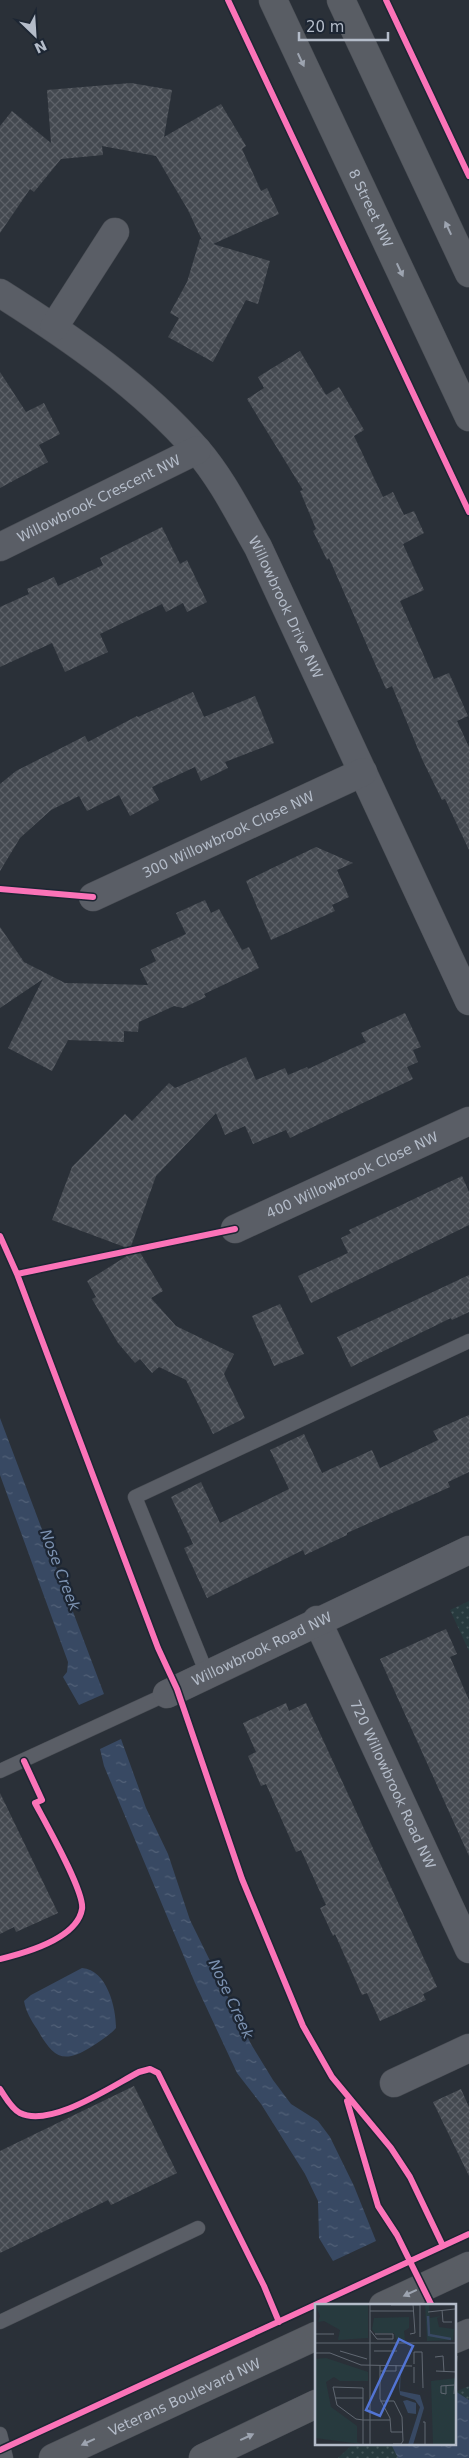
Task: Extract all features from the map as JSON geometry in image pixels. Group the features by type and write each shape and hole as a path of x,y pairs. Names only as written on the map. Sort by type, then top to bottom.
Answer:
{"main road":[{"name":"8 Street NW","path":"273,0 469,418"},
{"path":"341,0 469,273"},
{"path":"387,2304 469,2266"},
{"path":"456,2339 469,2333"},
{"name":"Veterans Boulevard NW","path":"53,2458 315,2336"},
{"path":"203,2458 315,2404"}],"street":[{"path":"54,327 115,232"},
{"name":"Willowbrook Drive NW","path":"0,294 54,327 141,394 197,450 222,485 258,547 469,1000"},
{"name":"Willowbrook Crescent NW","path":"0,548 197,450"},
{"name":"300 Willowbrook Close NW","path":"93,897 363,772"},
{"name":"400 Willowbrook Close NW","path":"235,1229 469,1121"},
{"name":"Willowbrook Road NW","path":"166,1694 317,1620 469,1550"},
{"name":"720 Willowbrook Road NW","path":"317,1620 469,1949"},
{"path":"394,2082 469,2048"}],"lane":[{"path":"207,1674 135,1497 469,1341"},
{"name":"Willowbrook Road NW","path":"0,1772 166,1694"},
{"path":"0,2322 198,2228"},
{"path":"0,2434 6,2458"}],"green space":[{"path":"469,1601 469,1651 450,1610"},
{"path":"469,2386 469,2458 338,2458 351,2446 456,2446 456,2392"}],"water":[{"path":"0,1418 104,1694 79,1705 63,1677 67,1672 68,1662 0,1475"},
{"path":"121,1739 146,1808 168,1854 190,1920 251,2044 273,2080 291,2104 318,2121 330,2137 354,2186 376,2241 333,2261 319,2238 318,2201 305,2174 261,2104 237,2073 195,1983 104,1766 100,1749"},
{"path":"82,1968 91,1970 104,1982 112,2000 116,2028 81,2053 65,2057 53,2052 48,2046 29,2016 24,2001 31,1995"},
{"path":"456,2392 469,2400 469,2458 398,2458 392,2446 456,2446"}],"building":[{"path":"131,83 172,90 164,137 221,104 246,146 242,149 261,191 267,188 279,214 213,244 270,261 258,304 246,300 213,362 168,337 179,318 170,313 187,282 200,239 202,240 188,210 156,156 102,146 103,155 61,159 34,192 30,189 0,233 0,126 12,111 51,143 47,90"},
{"path":"300,351 326,395 339,387 364,430 354,436 383,497 393,492 404,515 414,511 424,533 403,544 424,590 400,601 434,679 449,673 468,716 457,721 469,747 469,850 445,799 442,800 422,759 392,686 386,689 329,558 327,560 313,531 316,529 300,491 303,490 247,399 264,388 258,377"},
{"path":"0,372 26,412 44,403 60,434 39,445 48,462 0,488"},
{"path":"162,527 180,564 187,560 207,602 187,612 183,603 166,612 162,604 100,634 108,652 65,672 52,643 0,667 0,607 29,594 27,589 54,577 58,586 103,565 100,558"},
{"path":"193,692 204,717 255,696 274,743 225,762 228,768 201,781 195,767 152,787 159,800 130,816 119,795 87,811 79,796 51,810 20,838 0,871 0,784 16,771 85,736 88,742 137,716"},
{"path":"316,847 353,863 337,870 349,897 332,905 335,911 271,940 246,881"},
{"path":"205,900 211,913 219,909 242,950 249,947 259,968 204,994 206,997 183,1008 174,1006 139,1022 138,1032 124,1031 124,1042 68,1040 52,1071 8,1048 43,979 0,1008 0,927 24,962 65,983 148,985 140,969 156,961 151,950 186,934 176,913"},
{"path":"405,1013 421,1047 413,1050 418,1062 407,1067 413,1079 290,1138 286,1130 253,1144 245,1126 225,1135 216,1113 156,1176 130,1249 52,1220 72,1167 125,1114 132,1121 169,1083 175,1088 246,1057 256,1080 285,1068 288,1075 307,1067 308,1069 366,1042 361,1033"},
{"path":"462,1176 469,1192 469,1225 311,1303 298,1276 348,1253 341,1238 351,1233 349,1230"},
{"path":"138,1249 163,1291 151,1298 176,1326 234,1354 224,1374 245,1418 213,1434 186,1380 159,1367 152,1373 140,1359 135,1363 118,1343 92,1299 96,1297 87,1281"},
{"path":"469,1275 469,1312 452,1320 451,1318 351,1367 337,1337"},
{"path":"280,1304 304,1354 274,1366 252,1316"},
{"path":"469,1415 469,1472 448,1482 450,1487 347,1533 347,1535 305,1555 303,1550 207,1598 184,1548 193,1544 171,1497 201,1482 220,1523 289,1489 270,1450 304,1434 322,1473 372,1450 380,1468 438,1440 433,1431"},
{"path":"446,1629 457,1654 450,1657 469,1700 469,1856 380,1659"},
{"path":"286,1703 289,1711 306,1703 437,1987 423,1994 426,2000 380,2021 367,1993 362,1995 335,1934 333,1936 320,1908 326,1905 301,1850 296,1852 266,1784 261,1786 248,1756 256,1752 243,1723"},
{"path":"0,1793 58,1913 16,1932 14,1927 0,1934"},
{"path":"134,2086 177,2173 111,2205 108,2200 0,2253 0,2151"},
{"path":"461,2089 469,2107 469,2176 433,2102"}],"cycle path":[{"path":"228,0 469,512"},
{"path":"386,0 469,176"},
{"path":"0,889 93,897"},
{"path":"17,1274 235,1229"},
{"path":"0,1236 17,1274 158,1648 177,1689 242,1879 303,2026 332,2077 391,2148 410,2177 443,2246"},
{"path":"0,1959 23,1953 60,1936 71,1929 78,1920 82,1909 81,1900 71,1873 35,1803 42,1800 24,1761"},
{"path":"0,2089 11,2106 20,2113 33,2116 48,2115 98,2095 139,2072 150,2069 158,2073 264,2286 279,2322"},
{"path":"347,2101 378,2206 397,2235 431,2304"},
{"path":"317,2304 469,2234"},
{"path":"0,2450 315,2305"}],"water label":[{"name":"Nose Creek","path":"60,1570"},
{"name":"Nose Creek","path":"231,1999"}]}
